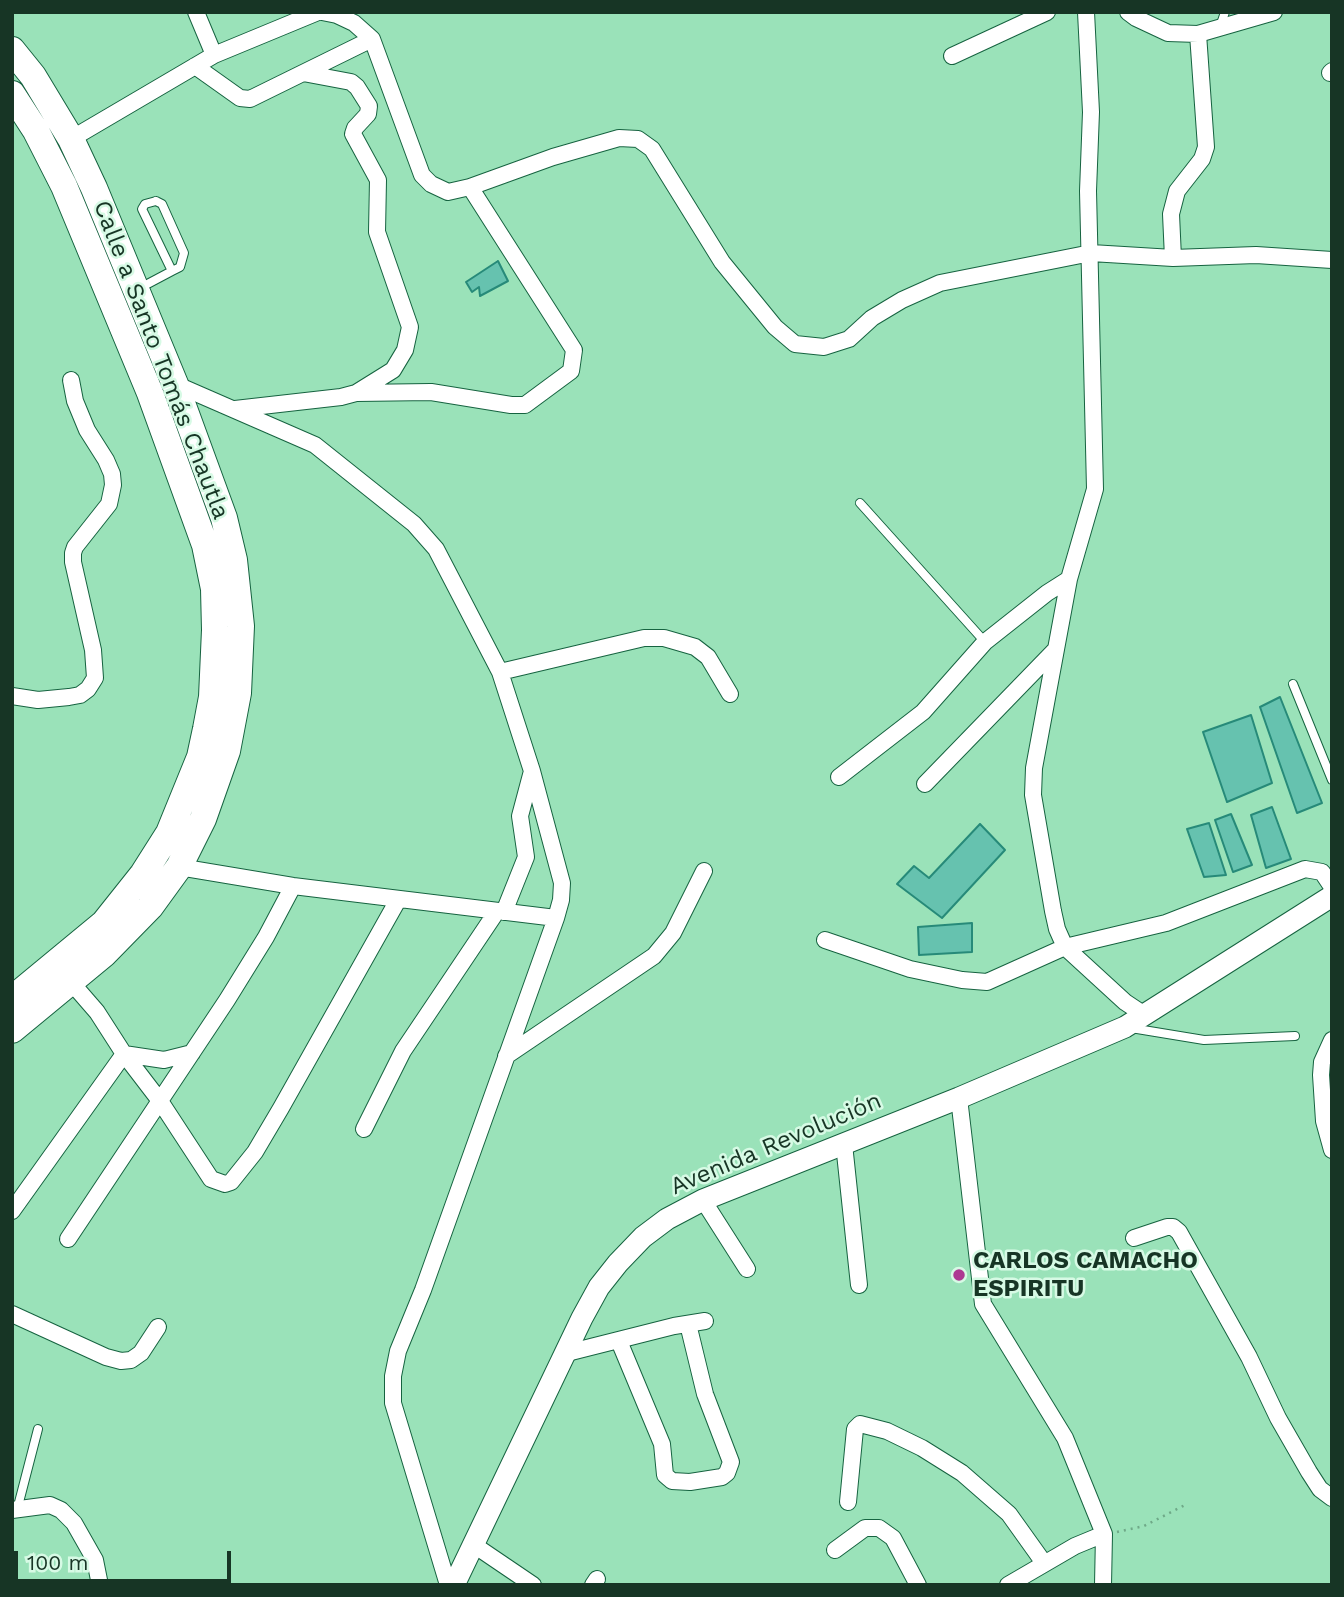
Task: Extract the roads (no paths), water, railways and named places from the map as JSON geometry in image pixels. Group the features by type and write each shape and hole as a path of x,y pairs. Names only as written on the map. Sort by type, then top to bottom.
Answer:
{"main road":[{"name":"Calle a Santo Tomás Chautla","path":"12,50 33,76 71,139 175,384 224,518 234,560 241,626 238,693 227,751 203,819 179,867 131,928 12,1030"},
{"name":"Calle a Santo Tomás Chautla","path":"12,94 36,131 64,186 165,432 205,545 214,589 215,630 212,697 206,729 191,781 169,832 143,874 104,923 82,944 12,999"}],"street":[{"path":"196,12 214,55"},
{"path":"71,139 214,55 320,12 337,15 354,23 372,39 422,175 431,184 448,192 470,187 579,149 620,138 638,139 652,149 722,262 775,327 795,344 824,347 849,339 872,318 902,300 940,283 1091,253 1173,258 1256,255 1332,260"},
{"path":"952,56 1047,12"},
{"path":"1086,12 1090,112 1088,191 1095,489 1069,579 1034,768 1033,795 1053,911 1065,947 1125,1002 1143,1014"},
{"path":"1128,12 1168,33 1198,34 1274,12"},
{"path":"1173,258 1171,214 1177,191 1202,159 1206,147 1198,34"},
{"path":"195,66 240,98 250,99 372,39"},
{"path":"303,74 351,82 369,106 368,114 353,134 378,180 377,232 410,327 405,350 393,370 356,394"},
{"path":"234,409 356,394 431,392 525,405 571,371 574,350 470,187"},
{"path":"12,696 38,700 80,695 95,678 93,650 73,562 79,541 109,504 113,485 106,460 87,429 75,401 71,380"},
{"path":"175,384 315,445 414,524 436,549 500,672 532,771 562,883 556,918 423,1290 398,1351 393,1376 393,1403 448,1585"},
{"path":"839,777 923,712 985,642 1069,579"},
{"path":"500,672 645,638 664,638 695,647 708,657 730,694"},
{"path":"925,784 1056,649"},
{"path":"364,1129 403,1051 500,911 525,864 520,809 532,771"},
{"path":"179,867 293,886 556,918"},
{"path":"825,940 910,969 987,982 1065,947 1166,923 1305,869 1322,872 1332,887"},
{"path":"506,1056 654,957 673,933 704,871"},
{"path":"68,1239 266,937 293,886"},
{"name":"Avenida Revolución","path":"454,1585 564,1354 599,1287 632,1247 667,1219 703,1200 959,1098 1125,1027 1332,896"},
{"path":"71,982 97,1012 211,1179 225,1184 231,1182 255,1152 398,900"},
{"path":"1332,1040 1322,1062 1321,1075 1324,1121 1332,1150"},
{"path":"124,1054 164,1060 192,1053"},
{"path":"12,1211 124,1054"},
{"path":"959,1098 983,1304 1065,1438 1104,1534 1103,1585"},
{"path":"844,1144 859,1285"},
{"path":"703,1200 747,1269"},
{"path":"1134,1238 1167,1227 1173,1227 1179,1233 1249,1357 1278,1418 1309,1472 1320,1489 1332,1498"},
{"path":"12,1314 106,1357 121,1361 131,1360 141,1353 158,1327"},
{"path":"564,1354 705,1321"},
{"path":"619,1341 662,1444 664,1475 672,1481 690,1482 722,1477 727,1473 731,1462 705,1394 688,1324"},
{"path":"848,1502 855,1429 860,1423 887,1431 922,1448 962,1474 1009,1514 1044,1563"},
{"path":"15,1510 50,1506 61,1510 74,1523 95,1560 100,1585"},
{"path":"835,1550 865,1528 879,1528 893,1538 918,1585"},
{"path":"1009,1585 1083,1542 1104,1534"},
{"path":"474,1545 533,1585"}],"lane":[{"path":"1219,30 1225,12"},
{"path":"135,290 180,267 184,253 162,204 156,201 145,204 142,209 172,271"},
{"path":"860,503 985,642"},
{"path":"1293,684 1332,780"},
{"path":"1125,1027 1204,1040 1295,1036"},
{"path":"15,1510 38,1429"}],"place":[{"name":"CARLOS CAMACHO ESPIRITU","path":"959,1275"}]}
